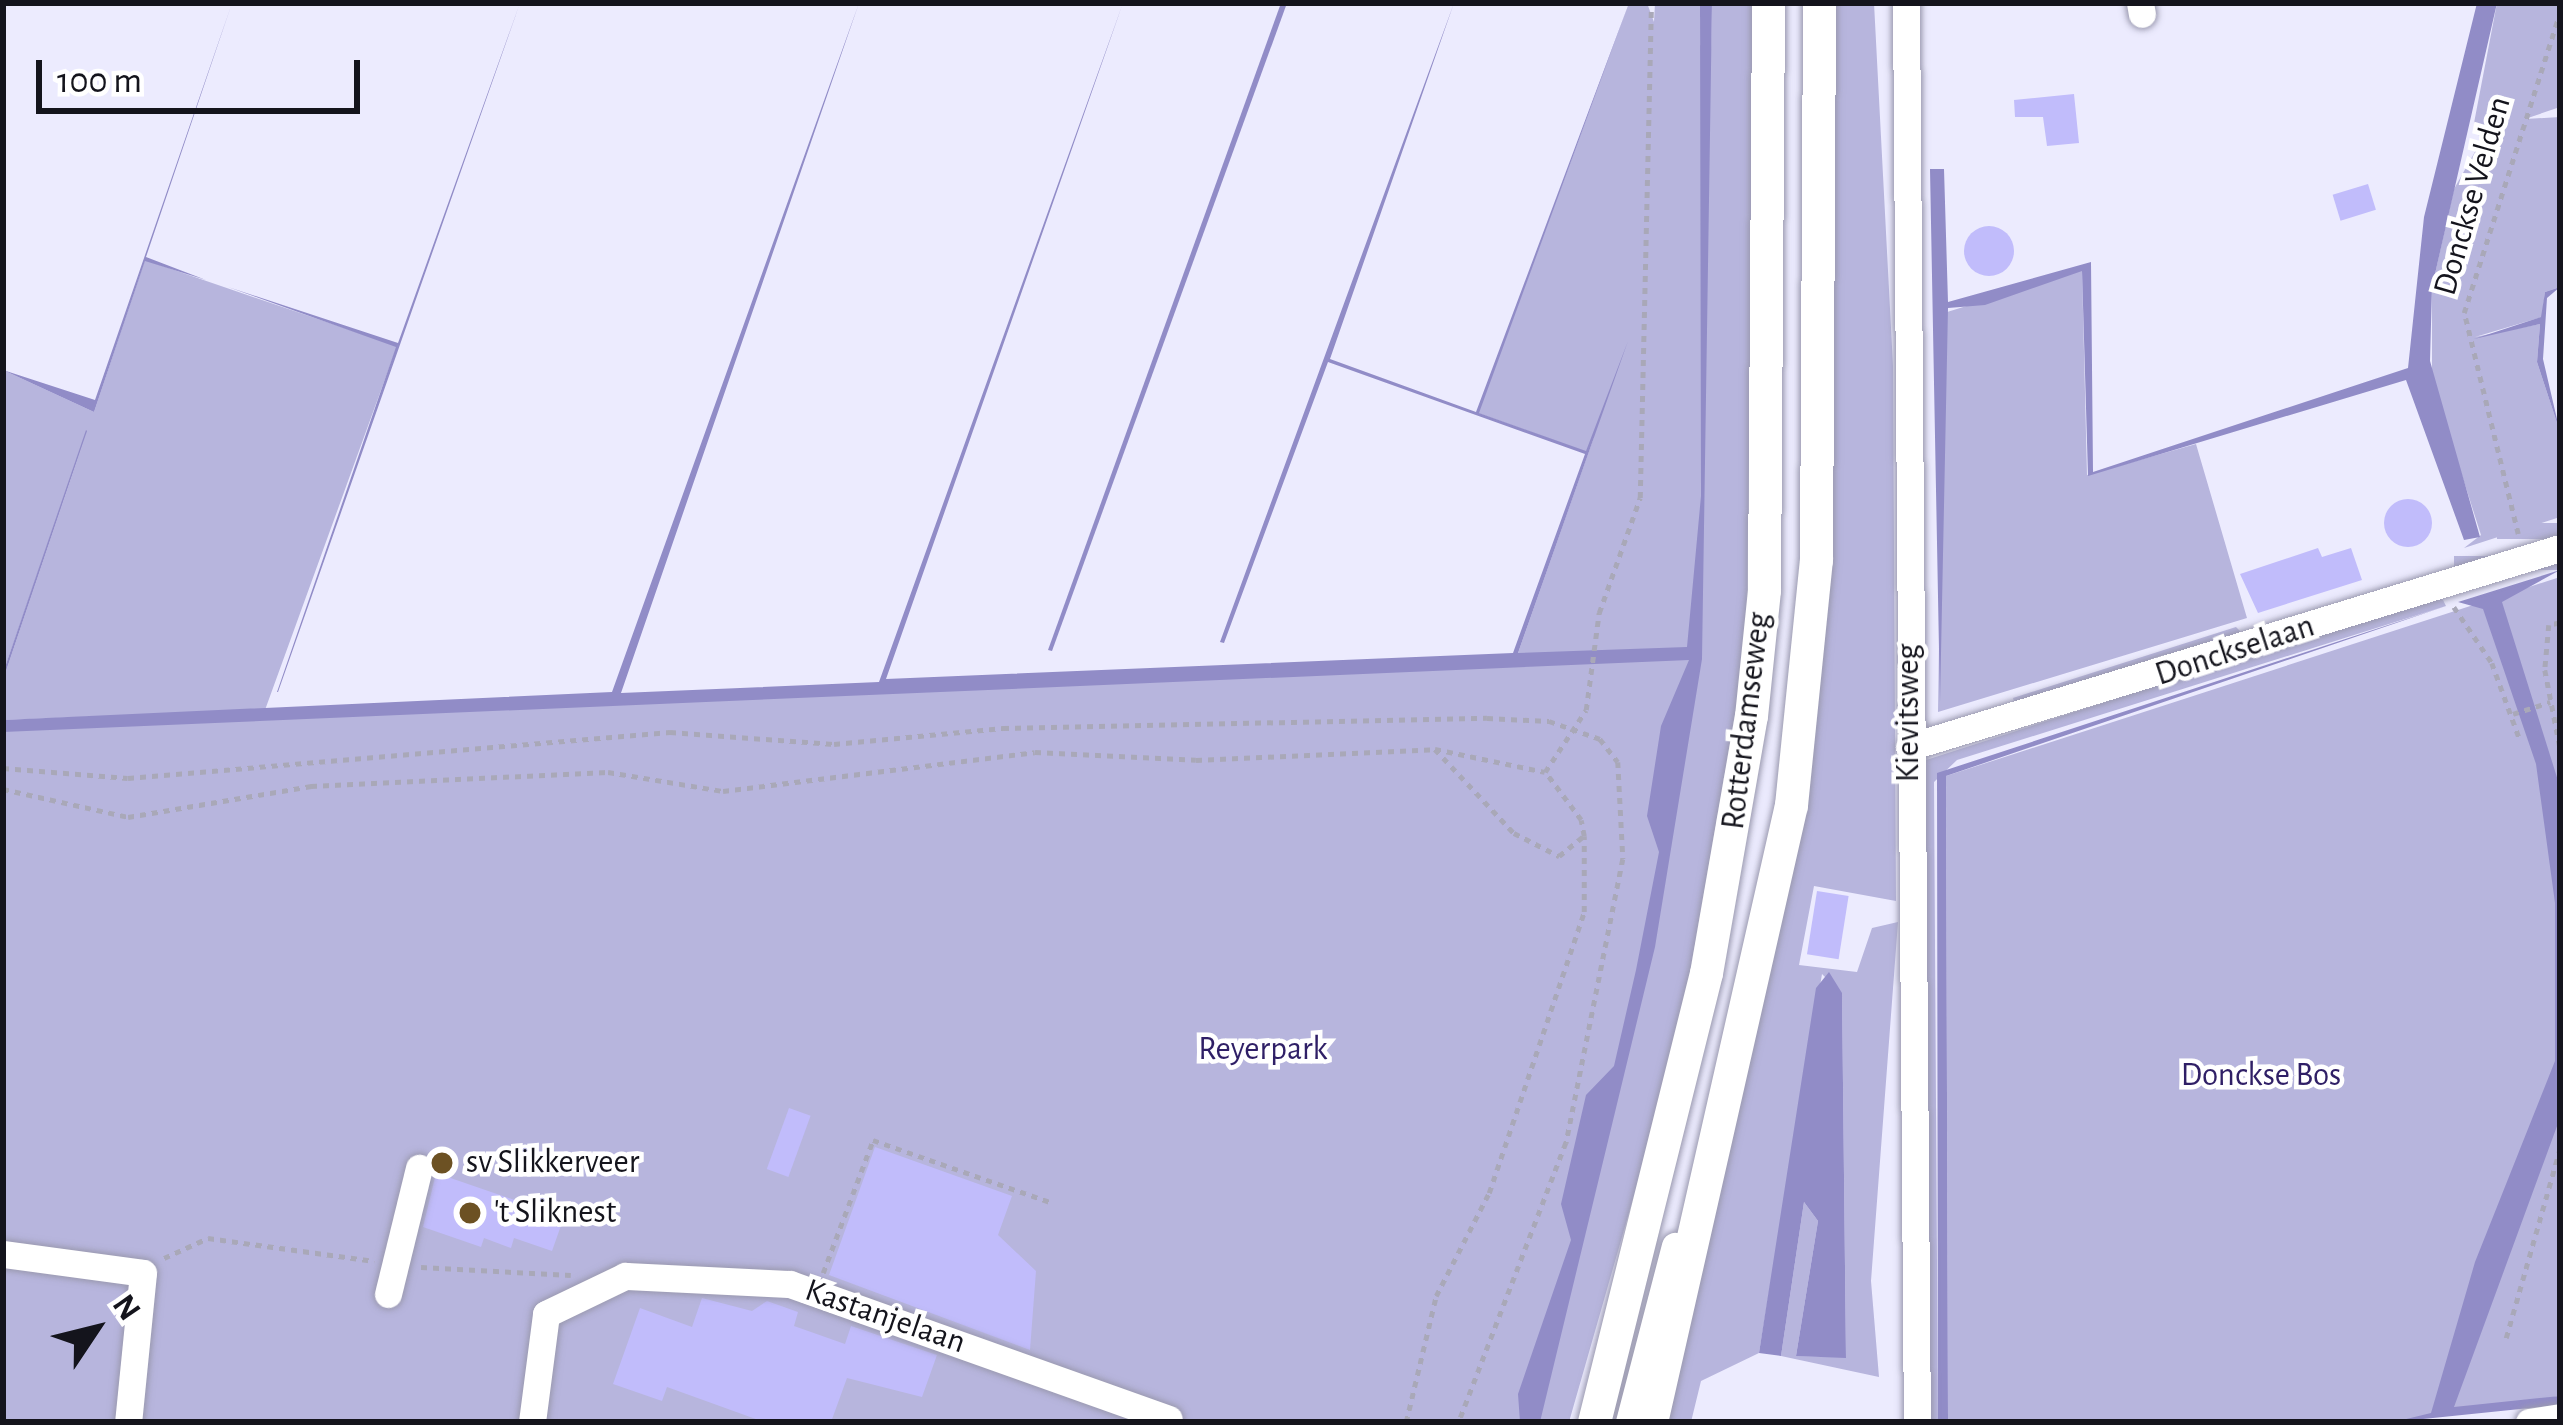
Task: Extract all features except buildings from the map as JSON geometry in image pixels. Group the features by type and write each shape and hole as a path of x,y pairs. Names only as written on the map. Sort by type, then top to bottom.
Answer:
{"main road":[{"name":"Rotterdamseweg","path":"1594,1422 1706,973 1751,716 1764,590 1768,3"},
{"name":"Rotterdamseweg","path":"1651,1422 1757,972 1798,744 1821,385 1819,3"}],"street":[{"name":"Rotterdamseweg","path":"1629,1422 1777,785 1802,550 1804,3"},
{"name":"Kievitsweg","path":"1906,3 1917,1422"},
{"name":"Donckselaan","path":"1909,747 2450,594 2560,548"},
{"path":"388,1294 418,1168"},
{"path":"3,1253 143,1273 128,1422"},
{"name":"Kastanjelaan","path":"532,1422 546,1314 625,1276 816,1292 1169,1419"},
{"path":"2529,1422 2560,1417"}],"path":[{"path":"1545,772 1578,729 1592,643 1630,540 1648,437 1651,3"},
{"name":"Donckse Velden","path":"2518,534 2464,313 2560,14"},
{"path":"2450,594 2515,714 2520,740"},
{"path":"2560,623 2549,625 2547,703 2560,747"},
{"path":"2515,714 2547,703"},
{"path":"3,768 128,778 670,732 834,744 1003,728 1487,718 1578,729 1618,762 1623,859 1566,1143 1459,1422"},
{"path":"1435,749 1539,853 1559,856 1584,836"},
{"path":"3,789 128,817 351,783 608,772 723,791 948,757 1435,749 1545,772 1584,836 1584,912 1489,1193 1436,1296 1406,1422"},
{"path":"816,1292 873,1139 1050,1202"},
{"path":"2506,1338 2560,1152"}],"green space":[{"name":"Reyerpark","path":"1629,3 1647,3 1654,22 1655,3 1700,3 1700,45 1711,50 1712,3 1756,3 1746,651 1679,1038 1569,1422 3,1422 3,728 1532,666 1518,653 1594,437 1586,452 1478,413"},
{"path":"1824,3 1874,3 1893,366 1896,901 1814,886 1799,965 1857,972 1872,928 1898,922 1871,1281 1879,1377 1781,1356 1804,1202 1818,1221 1796,1356 1846,1357 1842,994 1822,974 1759,1353 1701,1381 1691,1422 1668,1422 1795,846"},
{"path":"2497,3 2560,3 2560,107 2525,119 2560,117 2560,287 2545,292 2542,317 2475,337 2540,324 2537,362 2560,432 2560,517 2464,548 2481,535 2432,381 2432,287 2454,189 2481,141 2474,123"},
{"path":"145,260 397,346 265,710 3,720 3,680 87,431 3,673 3,370 94,412"},
{"path":"2082,270 2087,475 2196,444 2247,618 1938,712 1944,313"},
{"path":"2497,523 2560,523 2560,539 2497,539"},
{"path":"2454,556 2560,556 2560,570 2454,570"},
{"name":"Donckse Bos","path":"2560,577 2560,1396 2394,1422 1948,1422 1946,776"},
{"path":"2440,594 2446,606 1957,760 1934,782 1938,1422 1928,1422 1923,761"},
{"path":"2236,627 2243,634 2017,712 2013,698"}],"shaded area":[{"path":"232,3 146,257 206,280 145,261 94,412 3,370 95,400"},
{"path":"520,3 277,692 396,347 228,287 398,343"},
{"path":"859,3 621,693 879,682 1123,3 886,679 1513,653 1585,454 1328,362 1224,643 1220,642 1454,3 1330,359 1476,412 1629,3 1479,413 1586,451 1628,341 1518,653 1687,647 1701,496 1700,3 1712,3 1702,659 1655,947 1540,1422 1520,1422 1518,1394 1571,1240 1561,1204 1586,1095 1614,1066 1659,852 1647,816 1661,726 1689,660 3,732 3,720 612,692"},
{"path":"1281,3 1287,3 1052,651 1048,650"},
{"path":"2477,3 2497,3 2432,287 2430,361 2480,537 2464,540 2406,380 2088,476 2082,271 1985,305 1948,308 1940,703 1930,169 1944,169 1948,302 2091,262 2093,472 2408,368 2424,217"},
{"path":"2560,287 2547,298 2543,359 2560,432 2537,362 2540,324 2474,339 2541,317 2545,292"},
{"path":"87,431 3,680 3,673"},
{"path":"2560,570 2502,602 2560,787 2560,1118 2454,1407 2560,1396 2560,1405 2394,1422 2431,1413 2475,1262 2555,1061 2555,903 2536,764 2483,609 2458,602"},
{"path":"2446,606 1946,776 1948,1422 1938,1422 1937,773"},
{"path":"1829,972 1842,993 1846,1358 1796,1356 1818,1221 1804,1202 1781,1356 1759,1353 1816,988"}],"place":[{"name":"sv Slikkerveer","path":"442,1163"},
{"name":"'t Sliknest","path":"470,1213"}]}
